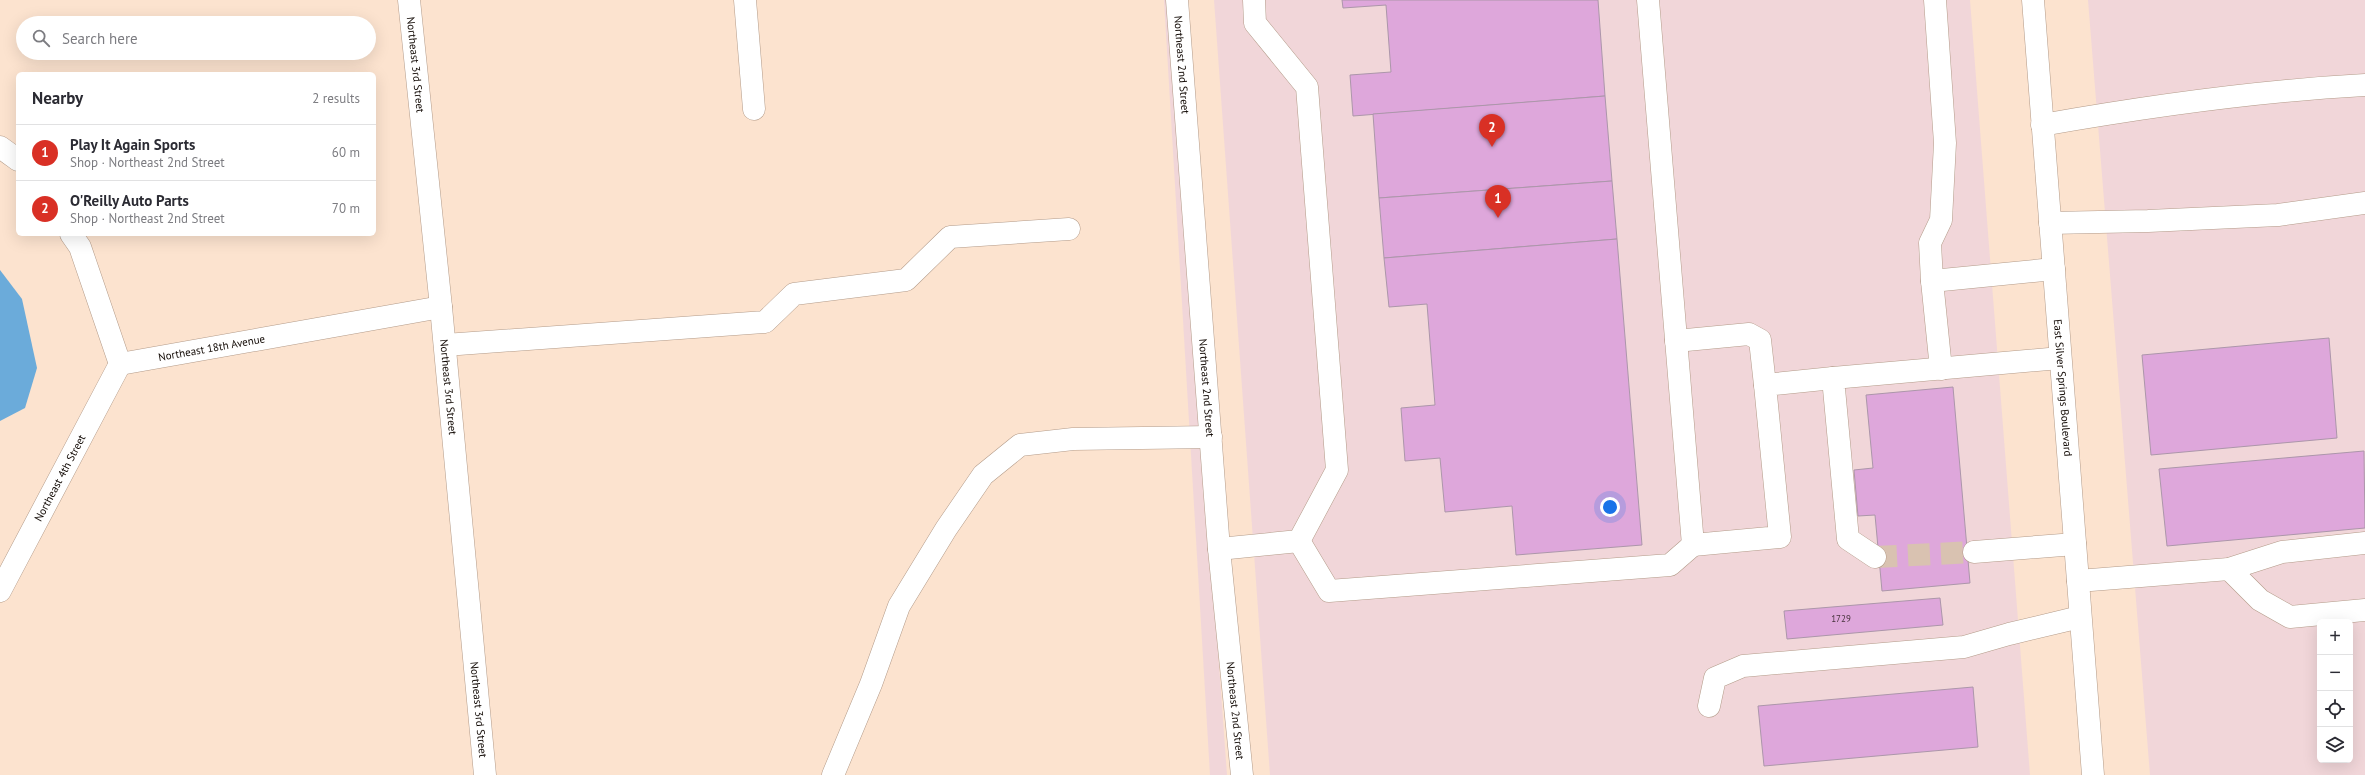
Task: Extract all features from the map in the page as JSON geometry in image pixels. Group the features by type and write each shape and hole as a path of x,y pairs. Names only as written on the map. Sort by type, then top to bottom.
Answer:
{"street":[{"name":"Northeast 3rd Street","path":"409,0 445,345 484,775"},
{"path":"745,0 754,109"},
{"name":"Northeast 2nd Street","path":"1177,0 1219,549 1242,775"},
{"path":"1254,0 1255,23 1307,87 1337,470 1299,540"},
{"path":"1648,0 1693,545"},
{"path":"1935,0 1945,144 1941,220 1930,243 1932,281 1941,369"},
{"name":"East Silver Springs Boulevard","path":"2033,0 2093,775"},
{"path":"2042,125 2153,106 2286,89 2365,85"},
{"path":"0,147 16,159"},
{"path":"2050,223 2148,221 2278,215 2365,203"},
{"path":"445,345 765,322 794,294 906,280 950,238 1069,229"},
{"path":"72,236 80,247 120,364"},
{"path":"1932,281 2054,269"},
{"name":"Northeast 18th Avenue","path":"120,364 441,307"},
{"path":"1299,540 1330,591 1670,565 1693,545 1780,537 1760,340 1749,334 1676,340"},
{"path":"1765,385 2060,358"},
{"name":"Northeast 4th Street","path":"0,591 120,364"},
{"path":"1834,378 1848,539 1876,557"},
{"path":"833,775 871,684 899,606 946,529 983,475 1020,445 1073,439 1211,437"},
{"path":"1219,549 1299,540"},
{"path":"2078,581 2229,569 2282,552 2365,543"},
{"path":"1974,552 2075,544"},
{"path":"2229,569 2260,600 2290,617 2365,610"},
{"path":"1709,706 1715,678 1743,666 1964,647 2009,634 2080,617"}],"shaded area":[{"path":"1164,0 1171,0 1227,775 1210,775"},
{"path":"1214,0 1970,0 2030,775 1270,775"},
{"path":"2088,0 2365,0 2365,775 2150,775"}],"water":[{"path":"0,270 22,299 37,368 25,408 0,421"}],"building":[{"path":"1342,0 1598,0 1605,96 1353,116 1350,75 1391,72 1386,5 1343,8"},
{"path":"1605,96 1612,181 1379,198 1373,114"},
{"path":"1612,181 1617,239 1384,258 1379,198"},
{"path":"1617,239 1642,545 1516,555 1512,506 1445,512 1440,458 1405,461 1401,408 1435,405 1427,304 1389,307 1384,258"},
{"path":"2329,338 2337,438 2151,455 2142,355"},
{"path":"1953,387 1970,583 1882,591 1875,515 1858,516 1854,470 1873,468 1866,395"},
{"path":"2364,451 2365,528 2167,546 2159,469"},
{"path":"1940,598 1943,625 1787,639 1784,611"},
{"path":"1973,687 1978,747 1764,766 1758,706"}],"tunnel":[{"path":"1875,557 1974,552"}],"place":[{"name":"O'Reilly Auto Parts","path":"1492,147"},
{"name":"Play It Again Sports","path":"1498,218"}]}
